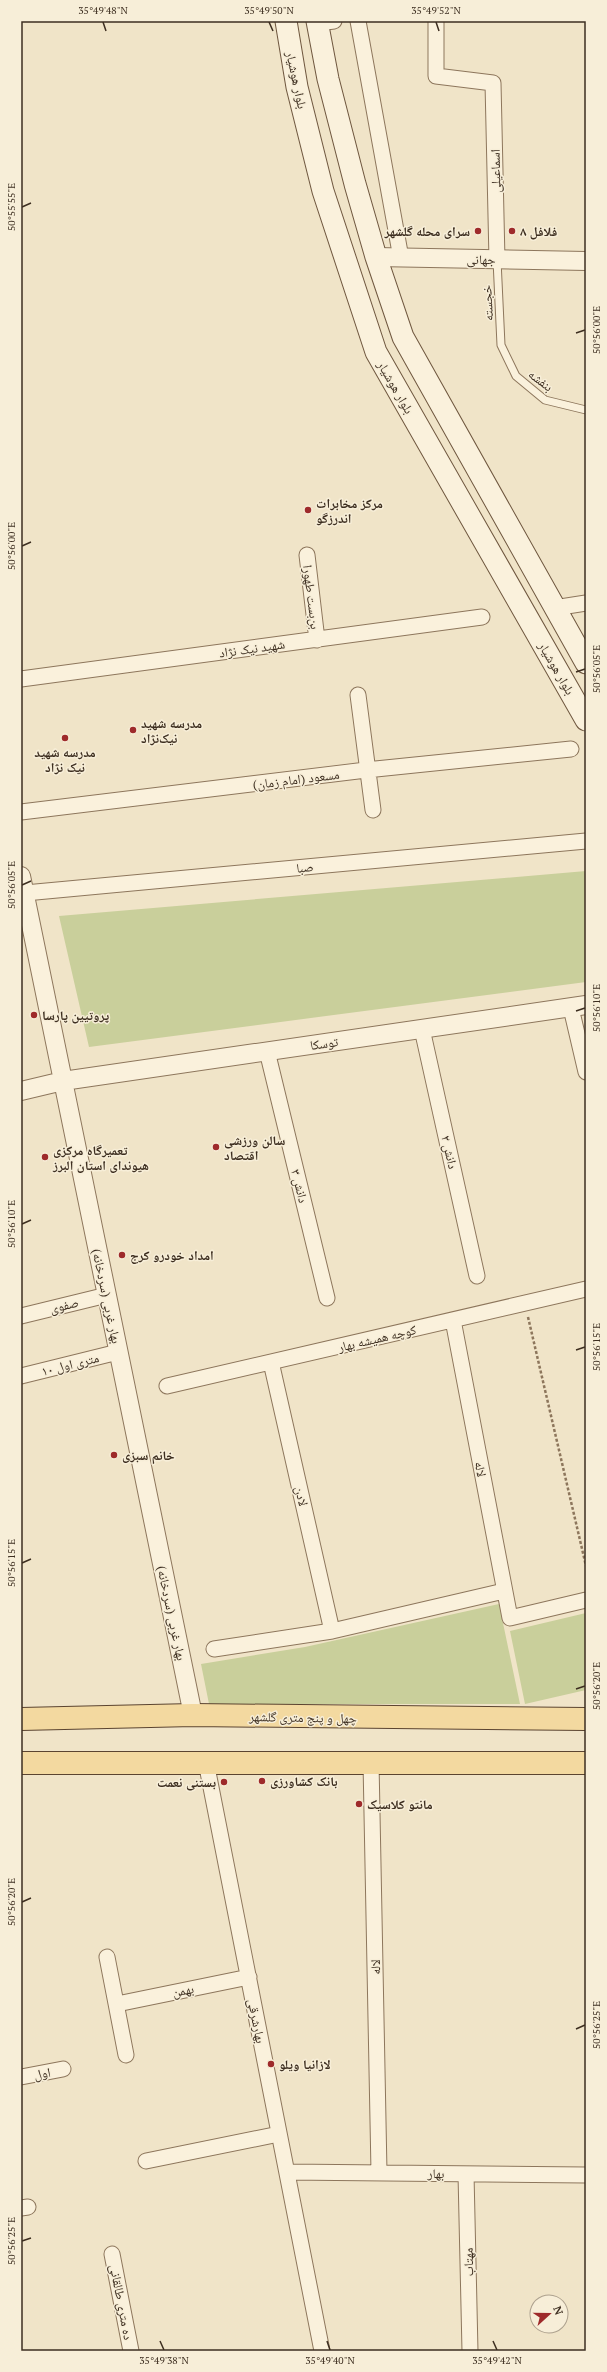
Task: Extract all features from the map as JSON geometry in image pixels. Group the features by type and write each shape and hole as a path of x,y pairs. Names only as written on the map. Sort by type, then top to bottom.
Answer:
{"main road":[{"name":"بلوار هوشیار","path":"286,21 297,87 323,190 376,352 586,720"},
{"path":"323,22 328,79 376,257 403,337 586,663"},
{"path":"490,552 506,552 517,540"},
{"path":"521,606 528,592 550,600"},
{"path":"553,1719 586,1709"},
{"name":"چهل و پنج متری گلشهر","path":"21,1719 193,1715 586,1719"},
{"path":"21,1763 586,1763"}],"street":[{"path":"358,21 401,258"},
{"name":"اسماعیلی","path":"436,21 436,76 493,83 497,260"},
{"name":"جهانی","path":"376,257 586,262"},
{"name":"بن‌بست طهورا","path":"307,555 317,640"},
{"path":"550,600 586,603"},
{"name":"شهید نیک نژاد","path":"21,680 482,617"},
{"path":"358,695 366,770 373,810"},
{"name":"مسعود (امام زمان)","path":"21,812 366,770 571,749"},
{"name":"صبا","path":"23,885 586,841"},
{"name":"بهار غربی (سردخانه)","path":"23,885 193,1715"},
{"path":"578,1006 586,1072"},
{"name":"توسکا","path":"21,1091 63,1081 578,1006"},
{"name":"دانش ۲","path":"422,1029 477,1276"},
{"name":"دانش ۳","path":"267,1052 327,1298"},
{"name":"کوچه همیشه بهار","path":"168,1386 586,1289"},
{"name":"صفوی","path":"21,1316 107,1295"},
{"name":"لاله","path":"453,1320 510,1618 586,1600"},
{"name":"۱۰ متری اول","path":"21,1376 118,1352"},
{"name":"لادن","path":"271,1362 332,1631"},
{"path":"214,1649 332,1631 504,1591"},
{"name":"بهارشرقی","path":"206,1762 322,2351"},
{"name":"لاله","path":"371,1762 379,2172"},
{"path":"107,1956 126,2055"},
{"name":"بهمن","path":"117,2004 248,1977"},
{"name":"اول","path":"21,2077 63,2069"},
{"path":"146,2162 279,2134"},
{"name":"بهار","path":"287,2172 586,2175"},
{"name":"مهتاب","path":"466,2174 470,2351"},
{"name":"ده متری طالقانی","path":"112,2254 131,2351"}],"lane":[{"name":"خجسته","path":"497,260 502,345"},
{"name":"بنفشه","path":"502,345 516,376 545,400 586,410"}],"path":[{"path":"525,1304 586,1566"}],"green space":[{"path":"586,871 586,982 89,1047 59,916"},
{"path":"499,1604 520,1704 209,1704 201,1664 305,1647"},
{"path":"586,1613 586,1690 525,1704 510,1631"}],"place":[{"name":"سرای محله گلشهر","path":"478,231"},
{"name":"فلافل ۸","path":"512,231"},
{"name":"مرکز مخابرات اندرزگو","path":"308,510"},
{"name":"مدرسه شهید نیک‌نژاد","path":"133,730"},
{"name":"مدرسه شهید نیک نژاد","path":"65,738"},
{"name":"پروتیین پارسا","path":"34,1015"},
{"name":"سالن ورزشی اقتصاد","path":"216,1147"},
{"name":"تعمیرگاه مرکزی هیوندای استان البرز","path":"45,1157"},
{"name":"امداد خودرو کرج","path":"122,1255"},
{"name":"خانم سبزی","path":"114,1455"},
{"name":"بانک کشاورزی","path":"262,1781"},
{"name":"بستنی نعمت","path":"224,1782"},
{"name":"مانتو کلاسیک","path":"359,1804"},
{"name":"لازانیا ویلو","path":"271,2064"}]}
